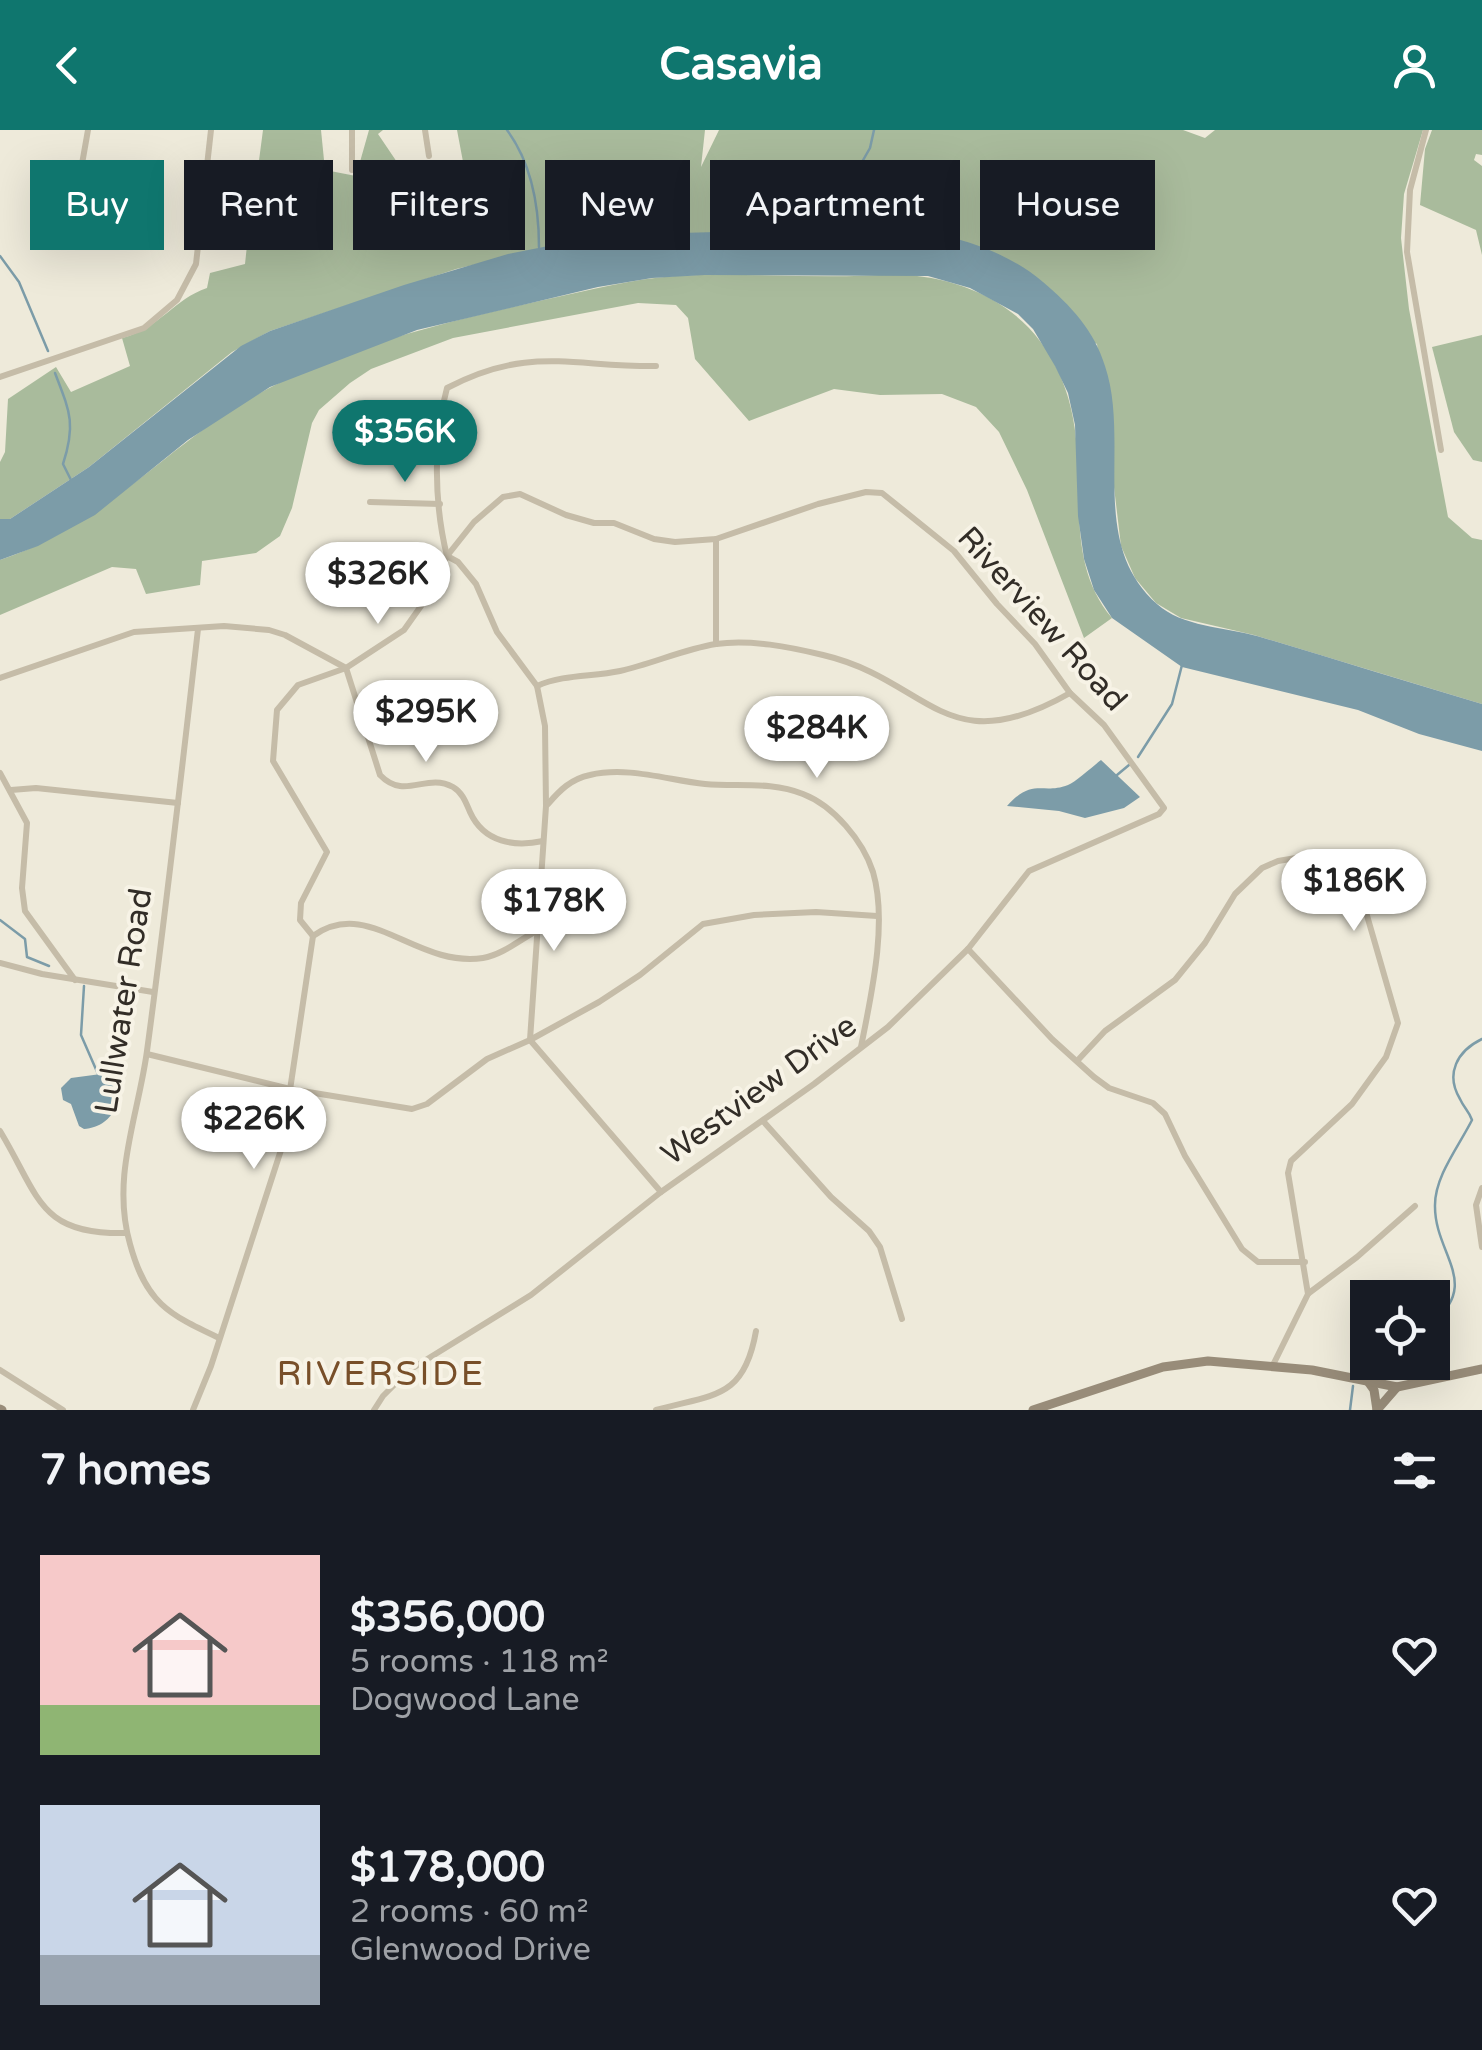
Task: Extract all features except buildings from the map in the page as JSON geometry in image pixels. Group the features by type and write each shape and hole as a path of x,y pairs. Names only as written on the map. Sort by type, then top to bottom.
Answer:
{"main road":[{"path":"1033,1410 1163,1368 1208,1361 1273,1365 1397,1387 1482,1369"},
{"path":"1368,1382 1377,1400 1377,1410"},
{"path":"1377,1410 1397,1387"}],"street":[{"path":"83,160 88,130"},
{"path":"0,377 144,328 184,292 196,264 212,130"},
{"path":"352,130 352,170"},
{"path":"426,130 429,156"},
{"path":"1426,130 1410,190 1407,252 1441,450"},
{"path":"656,366 559,359 498,365 447,388 440,414 440,504 447,556 458,562 476,584 498,632 538,686 545,726 546,806 530,1040 661,1192"},
{"name":"Riverview Road","path":"194,1410 281,1150 313,936 300,920 301,902 326,852 272,761 277,710 298,685 346,668 404,630 422,606 447,556 486,508 504,497 520,494 566,515 594,523 614,523 654,539 675,542 716,539 818,504 866,492 882,493 954,551 1035,644 1070,693 1104,725 1164,808"},
{"path":"370,502 440,504"},
{"path":"716,539 716,644"},
{"path":"0,678 134,632 224,626 269,630 346,668 354,684 357,710 385,780 404,788 436,782 451,786 461,793 472,818 488,834 518,846 544,841"},
{"name":"Lullwater Road","path":"198,629 146,1054 123,1164 122,1201 127,1234 144,1283 159,1304 182,1322 219,1338"},
{"path":"538,686 550,680 618,672 716,644 762,644 825,655 863,669 948,716 966,720 1004,720 1027,714 1070,693"},
{"path":"0,772 27,824 22,888 25,910 74,980"},
{"path":"546,806 570,782 606,772 708,784 779,786 804,794 834,815 849,830 873,873 878,916 877,961 861,1048"},
{"path":"11,790 36,788 178,803"},
{"name":"Westview Drive","path":"374,1410 408,1371 530,1296 661,1192 888,1026 968,949 1029,870 1159,814 1164,808"},
{"path":"1078,1060 1105,1032 1175,980 1205,943 1235,894 1262,868 1278,860 1296,858 1330,869 1345,880 1366,912 1398,1024 1386,1057 1352,1104 1291,1161 1288,1173 1308,1294"},
{"path":"146,1054 290,1089 412,1109 427,1104 487,1059 530,1040 640,976 702,924 816,912 878,916"},
{"path":"313,936 336,922 365,924 434,955 469,958 497,954 539,930"},
{"path":"968,949 1052,1039 1109,1088 1138,1096 1165,1114 1185,1156 1242,1249 1258,1262 1305,1262"},
{"path":"0,962 74,980 153,992"},
{"path":"763,1120 831,1197 869,1231 880,1247 902,1319"},
{"path":"0,1131 51,1216 90,1234 127,1234"},
{"path":"1482,1188 1476,1204 1482,1247"},
{"path":"1273,1365 1308,1294 1415,1206"},
{"path":"656,1410 708,1398 727,1388 743,1375 751,1359 756,1331"},
{"path":"0,1370 63,1410"}],"green space":[{"path":"263,130 321,130 324,160 259,160"},
{"path":"369,130 383,130 378,134 396,160 361,160"},
{"path":"457,130 705,130 701,167 719,130 1183,130 1205,138 1215,130 1423,130 1404,194 1401,238 1409,309 1448,517 1472,538 1482,540 1482,704 1254,635 1181,618 1156,603 1135,578 1121,546 1097,344 909,250 960,250 960,160 710,160 710,234 690,234 690,160 545,160 545,248 456,269 270,331 232,352 89,467 10,519 0,519 0,462 5,452 8,399 56,367 71,392 130,366 122,338 147,328 185,299 207,288 210,273 245,264 246,250 333,250 333,172 353,175 353,250 525,250 525,160 463,160"},
{"path":"1432,130 1482,130 1482,155 1476,154 1474,160 1482,166 1482,255 1476,230 1420,205 1425,149"},
{"path":"895,274 968,288 998,303 1024,323 1045,347 1061,377 1072,411 1077,449 1084,559 1099,599 1112,618 1084,638 1027,490 999,432 976,407 942,394 880,395 834,389 749,421 695,359 688,318 676,305 638,303 453,338 371,369 319,410 312,423 292,508 280,536 256,553 202,561 200,585 146,594 136,569 112,567 0,615 0,560 77,523 243,402 313,367 412,333 480,315 643,280 703,275"},
{"path":"1482,335 1482,462 1473,460 1454,432 1432,347"}],"water":[{"path":"710,232 710,250 960,250 960,240 1024,268 1072,310 1100,353 1112,396 1114,491 1123,551 1136,579 1157,604 1191,622 1257,636 1482,704 1482,751 1419,734 1358,710 1182,667 1112,618 1094,590 1084,559 1078,516 1075,425 1068,393 1055,366 1033,329 1018,314 970,288 928,276 652,278 417,330 270,387 188,440 95,515 38,546 0,560 0,519 10,519 89,467 241,346 270,331 508,254 545,247 545,250 690,250 690,233"},
{"path":"1101,760 1140,797 1124,808 1085,818 1007,806 1031,789 1068,785"},
{"path":"101,1074 115,1090 115,1108 104,1122 84,1129 79,1126 71,1104 63,1100 61,1088 71,1078"}],"waterway":[{"path":"507,130 523,157 532,186 539,247"},
{"path":"863,160 874,130"},
{"path":"0,256 19,282 48,351"},
{"path":"55,373 70,418 63,464 71,480"},
{"path":"1138,757 1172,704 1182,665"},
{"path":"1117,775 1129,765"},
{"path":"0,920 25,939 27,957 49,966"},
{"path":"84,986 81,1035 98,1074"},
{"path":"1450,1301 1455,1281 1437,1222 1436,1194 1443,1172 1472,1120 1456,1090 1456,1064 1466,1050 1482,1039"},
{"path":"1350,1410 1353,1386"}],"district":[{"name":"RIVERSIDE","path":"381,1374"}]}
